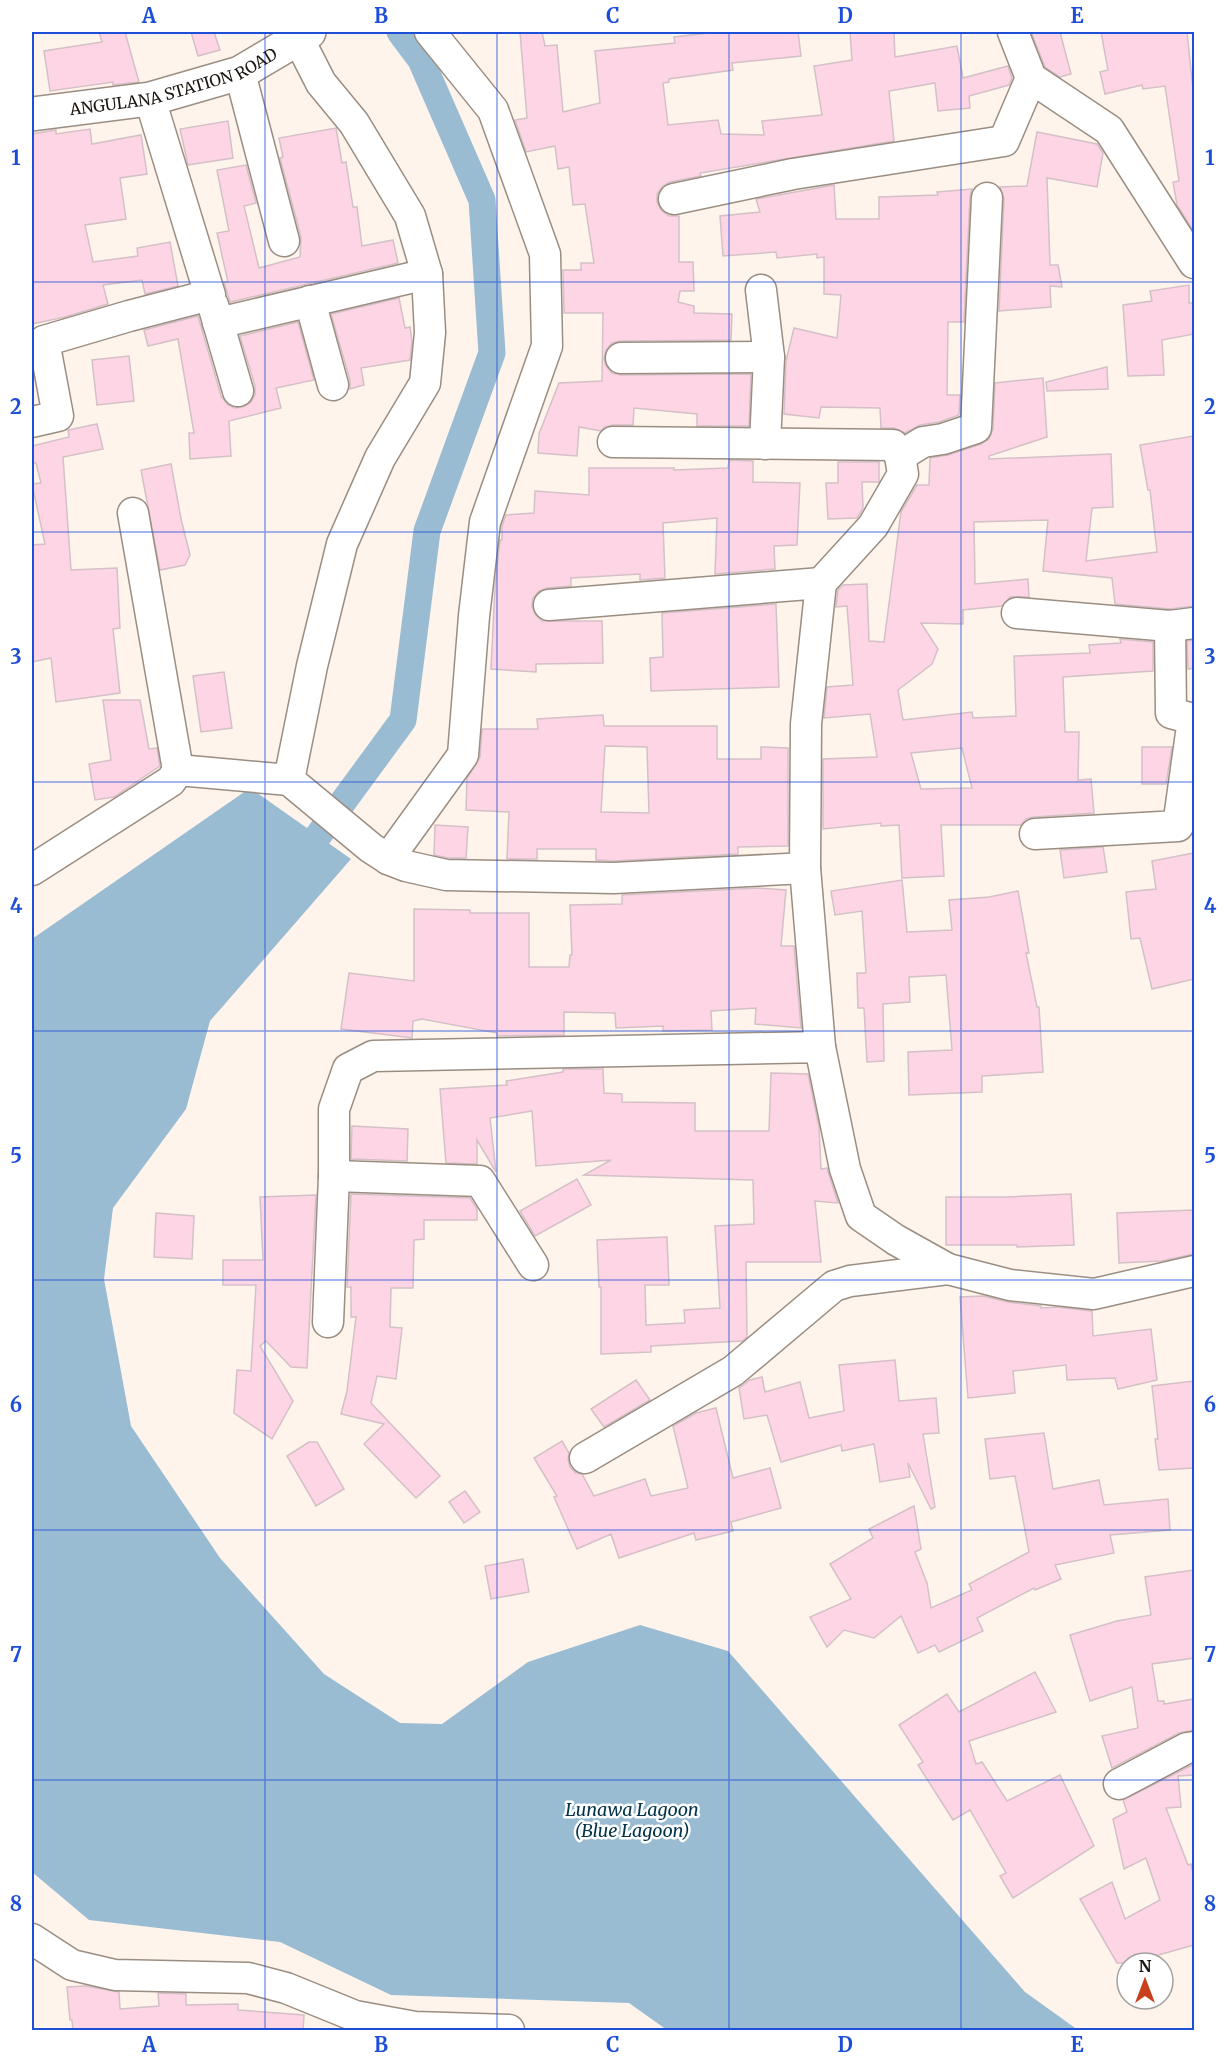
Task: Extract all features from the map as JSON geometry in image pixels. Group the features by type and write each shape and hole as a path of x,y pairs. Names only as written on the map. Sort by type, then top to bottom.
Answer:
{"street":[{"path":"380,854 463,755 474,616 485,522 546,346 545,254 493,110 430,32"},
{"path":"1013,32 1031,78 1109,130 1194,263"},
{"path":"294,783 312,666 342,544 380,458 426,382 430,333 427,274 410,216 354,123 321,83 301,34"},
{"name":"ANGULANA STATION ROAD","path":"32,114 150,99 240,73 301,34"},
{"path":"240,73 284,241"},
{"path":"674,199 793,174 1004,141 1031,78"},
{"path":"150,99 238,391"},
{"path":"900,456 923,442 943,439 976,428 987,198"},
{"path":"32,422 58,416 44,341 129,316 310,301 427,274"},
{"path":"761,290 769,357 765,444"},
{"path":"310,301 333,385"},
{"path":"621,358 769,357"},
{"path":"613,442 892,445 900,456 903,474 873,526 821,583 806,724 805,868 820,1047 845,1169 861,1216 896,1240 948,1269 1010,1285 1094,1294 1194,1271"},
{"path":"32,870 171,781 178,770 133,513"},
{"path":"549,605 821,583"},
{"path":"1017,613 1182,624 1171,713 1193,719 1178,826 1035,834"},
{"path":"178,770 294,783 380,854 405,866 446,875 614,878 805,868"},
{"path":"328,1322 334,1176 334,1109 348,1069 374,1056 820,1047"},
{"path":"334,1176 480,1180 533,1265"},
{"path":"585,1458 733,1371 834,1286 850,1281 948,1269"},
{"path":"1119,1784 1187,1748 1194,1747"},
{"path":"32,1939 72,1965 115,1975 248,1978 286,1988 355,2016 415,2027 509,2031"}],"water":[{"name":"Lunawa Lagoon (Blue Lagoon)","path":"250,788 351,859 210,1021 186,1109 113,1208 104,1279 131,1426 220,1558 324,1674 400,1723 442,1724 528,1662 640,1625 728,1651 1025,1992 1078,2030 667,2030 629,2003 391,1995 280,1942 89,1920 32,1872 32,939"}],"building":[{"path":"99,32 125,32 139,82 113,85 113,82 50,91 44,51 102,42"},
{"path":"191,32 214,32 220,50 198,56"},
{"path":"520,32 542,32 545,46 557,45 563,112 600,103 595,51 675,43 674,37 717,32 798,32 801,56 732,63 733,70 669,79 669,82 663,83 668,125 718,120 721,134 764,135 762,121 822,115 814,66 852,60 850,32 894,32 895,57 957,46 963,78 1008,66 1012,78 1009,85 969,96 970,108 938,111 935,83 889,91 894,141 700,173 701,176 670,182 663,186 657,194 657,202 661,210 669,216 679,216 679,262 693,262 694,291 680,291 678,302 694,306 694,313 732,314 731,340 620,341 612,343 606,350 604,359 606,366 612,373 621,375 751,374 749,426 697,426 697,414 634,408 633,425 613,425 601,431 579,427 577,456 538,453 539,434 559,383 602,381 603,313 564,313 563,270 581,270 581,263 594,263 585,204 573,205 569,167 558,169 555,146 526,152 515,120 527,118"},
{"path":"1031,32 1060,32 1071,74 1060,77 1045,67"},
{"path":"1101,32 1187,32 1194,99 1194,232 1177,205 1173,182 1179,181 1165,86 1143,89 1142,85 1105,94 1100,72 1108,70"},
{"path":"228,121 233,158 188,165 180,129"},
{"path":"336,128 342,163 346,162 353,207 357,207 362,246 393,240 398,263 230,302 224,282 228,282 217,233 229,231 217,170 246,165 256,203 244,206 259,268 300,257 301,237 280,158 283,157 279,138"},
{"path":"90,129 92,144 141,135 147,174 120,178 126,219 85,225 93,262 138,256 137,248 170,242 178,286 145,294 142,280 103,285 108,304 32,324 32,134 56,130 56,134"},
{"path":"1037,132 1097,144 1103,153 1097,187 1047,178 1050,265 1058,265 1062,287 1050,286 1051,307 999,311 1004,199 1000,187 1027,186"},
{"path":"834,185 836,219 879,219 879,197 938,195 937,192 972,189 964,322 948,322 947,395 960,395 959,415 939,422 920,425 905,433 894,428 881,428 880,408 821,407 819,418 784,414 786,361 794,328 837,338 841,295 824,294 824,257 817,258 817,254 777,258 776,252 723,256 720,216 760,212 756,199"},
{"path":"1189,285 1189,303 1194,303 1194,334 1162,340 1164,375 1128,376 1123,305 1152,301 1150,291"},
{"path":"399,298 405,328 410,327 412,341 410,360 361,368 364,385 350,389 350,380 331,314"},
{"path":"198,316 221,396 227,404 234,408 243,407 251,402 255,395 255,386 240,336 298,322 314,380 276,388 281,408 229,421 231,456 190,459 189,433 194,433 178,339 148,346 144,330"},
{"path":"129,356 134,401 97,405 92,360"},
{"path":"1107,367 1108,389 1047,391 1046,382"},
{"path":"1043,378 1047,437 989,456 989,459 1111,454 1113,507 1092,508 1086,561 1157,552 1150,490 1148,490 1140,445 1193,436 1194,606 1170,609 1115,604 1112,578 1043,571 1048,520 974,522 975,584 1028,579 1029,597 1010,597 1002,606 963,610 963,624 921,623 938,649 932,664 898,690 903,720 972,712 973,718 1016,716 1014,656 1090,653 1089,645 1121,643 1120,639 1153,642 1153,671 1063,677 1065,732 1079,732 1078,780 1091,779 1094,813 1034,817 1026,819 1021,825 941,825 944,876 902,878 899,825 881,826 881,823 823,829 823,759 877,757 870,714 824,718 827,687 853,685 847,606 836,607 838,590 843,585 867,584 869,641 884,642 901,512 917,485 929,485 930,458 948,455 989,439 993,429 995,383","holes":["962,748 972,788 921,789 911,753"]},
{"path":"97,424 103,449 63,457 71,570 117,568 120,628 113,629 120,693 56,702 51,658 32,662 32,545 45,544 32,484 41,483 36,463 32,464 32,446 69,437 68,430"},
{"path":"729,460 753,461 753,482 800,483 797,545 774,546 775,569 715,574 717,518 663,523 665,578 640,580 640,574 571,578 571,586 547,588 539,591 533,598 532,607 542,621 602,621 603,663 536,664 536,672 491,669 495,587 502,526 506,515 534,513 535,491 589,495 589,468 674,468 674,470 728,468"},
{"path":"838,462 879,462 879,482 862,482 863,508 857,518 828,519 826,483 838,483"},
{"path":"171,464 190,555 185,565 160,570 141,470"},
{"path":"776,604 779,687 651,691 650,658 663,657 662,613"},
{"path":"1194,640 1194,668 1188,669 1187,641"},
{"path":"224,672 232,728 201,732 193,676"},
{"path":"103,700 140,700 149,749 157,748 160,766 114,797 95,800 89,764 111,760"},
{"path":"603,715 604,726 717,726 717,759 761,759 761,747 788,748 788,846 738,847 738,854 614,861 596,860 596,849 537,849 537,859 507,859 509,812 466,810 467,778 480,757 482,729 538,729 537,719","holes":["605,746 647,747 649,813 601,812"]},
{"path":"1142,747 1172,747 1166,784 1142,784"},
{"path":"435,825 468,827 466,858 434,855"},
{"path":"1103,847 1107,872 1064,878 1060,850"},
{"path":"1194,853 1194,979 1152,989 1140,938 1131,939 1126,892 1156,889 1152,861"},
{"path":"902,880 907,932 952,930 949,900 989,897 1018,891 1029,953 1026,953 1037,1007 1039,1007 1043,1072 982,1076 982,1092 909,1095 908,1052 952,1050 946,975 909,977 910,1002 883,1004 884,1061 867,1062 864,1008 858,1008 857,973 866,973 862,911 835,915 831,891"},
{"path":"757,888 786,890 781,946 794,946 801,1028 755,1024 756,1008 711,1011 712,1030 663,1031 663,1026 616,1028 615,1013 564,1012 564,1035 497,1036 497,1033 422,1019 413,1021 412,1038 341,1029 349,973 414,981 414,909 470,910 470,913 529,913 529,967 569,967 570,955 572,955 570,905 622,904 622,895"},
{"path":"563,1069 603,1069 604,1093 622,1094 622,1102 695,1103 695,1131 769,1131 771,1073 808,1074 819,1127 821,1169 827,1168 838,1203 815,1201 821,1262 746,1262 747,1337 742,1341 651,1346 651,1352 601,1354 601,1287 599,1287 597,1240 667,1237 669,1285 645,1285 646,1325 685,1323 684,1310 720,1308 715,1226 754,1224 753,1180 584,1175 611,1160 536,1166 532,1111 490,1118 496,1172 477,1140 477,1164 446,1163 440,1089 507,1085 506,1081 563,1072"},
{"path":"352,1126 408,1129 407,1161 351,1159"},
{"path":"577,1179 591,1205 535,1236 520,1211"},
{"path":"351,1194 470,1198 477,1209 477,1220 424,1220 424,1239 414,1240 413,1288 391,1288 390,1327 402,1328 396,1379 377,1376 371,1403 440,1476 416,1498 364,1444 384,1424 341,1414 347,1391 356,1317 351,1317 351,1287 347,1287"},
{"path":"1071,1194 1074,1245 1017,1247 1017,1245 946,1245 946,1197"},
{"path":"316,1195 307,1368 291,1367 266,1341 260,1346 293,1401 272,1439 234,1413 237,1370 251,1371 256,1285 223,1285 223,1260 263,1260 260,1197"},
{"path":"1194,1210 1194,1254 1161,1261 1119,1263 1117,1213"},
{"path":"156,1213 194,1216 192,1259 154,1257"},
{"path":"983,1296 1041,1306 1041,1308 1057,1307 1092,1311 1093,1336 1151,1329 1157,1380 1118,1389 1115,1378 1067,1380 1066,1365 1013,1371 1015,1393 968,1398 960,1297"},
{"path":"895,1360 899,1401 936,1398 939,1433 923,1434 935,1507 931,1509 908,1463 910,1477 880,1482 874,1444 842,1451 841,1445 781,1462 767,1415 744,1419 739,1388 750,1380 762,1377 765,1392 800,1382 809,1418 844,1411 839,1365"},
{"path":"636,1380 650,1400 604,1427 591,1409"},
{"path":"1194,1381 1194,1468 1159,1470 1152,1386"},
{"path":"716,1408 733,1478 770,1468 781,1508 731,1522 733,1531 696,1540 694,1533 619,1558 611,1534 577,1549 554,1497 557,1496 534,1458 562,1441 569,1453 570,1467 576,1473 582,1474 594,1496 645,1479 651,1496 688,1488 673,1426 696,1413"},
{"path":"1044,1433 1053,1489 1099,1480 1104,1505 1168,1499 1170,1530 1110,1535 1114,1553 1055,1565 1061,1579 1035,1590 1034,1588 977,1618 983,1631 939,1652 935,1645 918,1653 901,1616 874,1638 844,1630 827,1647 810,1617 851,1599 830,1564 873,1538 869,1529 914,1506 921,1549 915,1552 927,1583 931,1608 972,1590 969,1584 1029,1552 1015,1476 990,1479 985,1439"},
{"path":"309,1442 317,1442 344,1489 316,1506 287,1456"},
{"path":"465,1491 480,1512 464,1523 449,1502"},
{"path":"523,1559 529,1592 491,1599 485,1566"},
{"path":"1193,1570 1194,1658 1152,1664 1158,1701 1164,1701 1164,1704 1194,1699 1194,1730 1179,1733 1112,1768 1102,1736 1138,1728 1132,1687 1090,1701 1070,1635 1117,1621 1151,1615 1145,1577"},
{"path":"1035,1672 1056,1712 969,1741 976,1764 982,1762 1007,1801 1060,1775 1094,1846 1013,1898 1000,1876 1006,1873 970,1810 953,1820 918,1765 923,1762 899,1725 947,1694 959,1712"},
{"path":"1194,1764 1194,1775 1178,1776 1181,1807 1166,1808 1188,1865 1191,1864 1194,1878 1194,1945 1173,1951 1115,1951 1115,1960 1080,1899 1112,1882 1125,1919 1160,1900 1146,1858 1124,1869 1113,1819 1127,1812 1123,1800"},
{"path":"86,1986 119,1992 120,2009 159,2006 158,1993 186,1994 186,2005 238,2004 238,2010 304,2015 303,2031 73,2031 67,1987"}],"waterway":[{"path":"296,866 403,720 427,531 492,353 482,200 421,60 400,32"}]}
